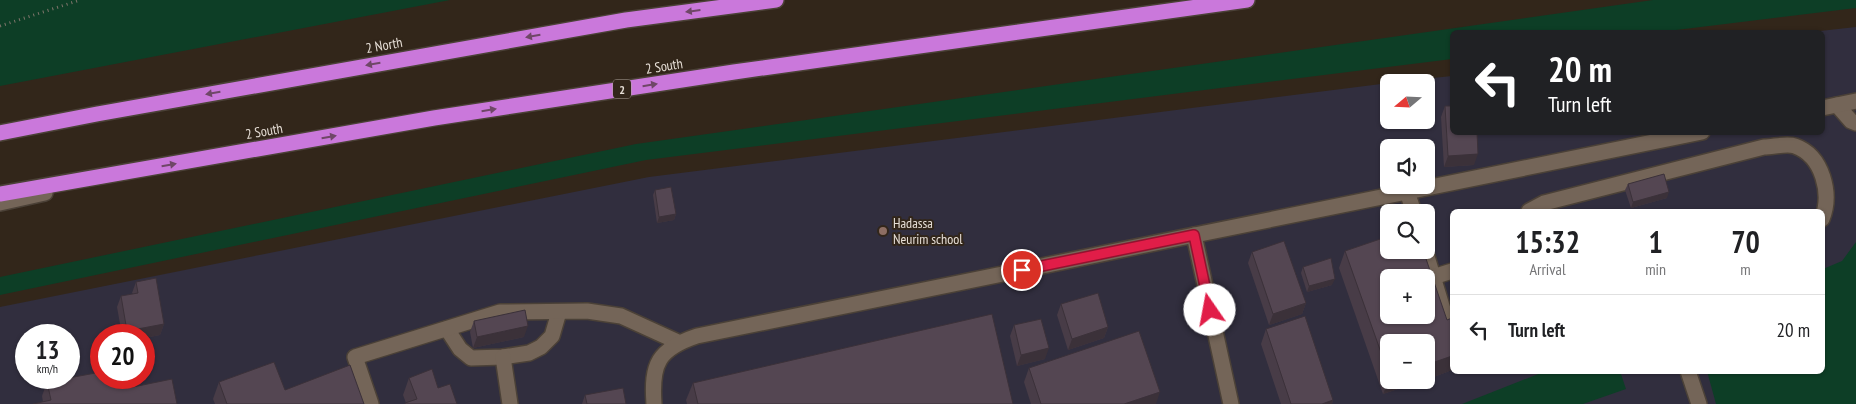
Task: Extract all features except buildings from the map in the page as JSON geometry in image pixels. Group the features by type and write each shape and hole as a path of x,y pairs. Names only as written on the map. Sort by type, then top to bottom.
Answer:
{"highway":[{"name":"2 North","path":"0,133 587,26 776,0"},
{"name":"2 South","path":"0,194 482,111 734,72 1247,0"}],"street":[{"path":"1830,107 1856,101"},
{"path":"1830,107 1856,123"},
{"path":"1435,186 1687,135"},
{"path":"1532,209 1544,202 1764,147 1795,146 1809,156 1820,170 1826,188 1827,208 1825,212"},
{"path":"0,203 148,168"},
{"path":"654,404 652,383 657,365 667,350 678,342 697,336 1397,194"},
{"path":"1194,235 1231,404"},
{"path":"1435,276 1450,272"},
{"path":"1435,284 1448,328"},
{"path":"371,404 355,358 500,312 587,312 620,316 678,342"},
{"path":"447,329 460,349 471,358 503,357 529,353 541,347 552,336 559,312"},
{"path":"503,357 510,404"},
{"path":"1689,374 1699,404"}],"path":[{"path":"0,26 80,0"}],"shaded area":[{"name":"Hadassa Neurim school","path":"1856,27 1856,404 0,404 0,307 649,177 1380,84 1380,129 1435,129 1435,78 1450,76 1450,135 1825,135 1825,30"}],"green space":[{"path":"0,0 450,0 0,86"},
{"path":"1653,0 1856,0 1856,8 1676,30 1450,30 1450,59 646,160 0,295 0,277 636,144"},
{"path":"1856,242 1856,404 1716,404 1708,374 1825,374 1825,268 1842,261"},
{"path":"1538,374 1621,374 1626,389 1583,404 1462,404"}],"place":[{"name":"Hadassa Neurim school","path":"883,231"}],"route":[{"path":"1022,270 1194,235 1210,310"}]}
